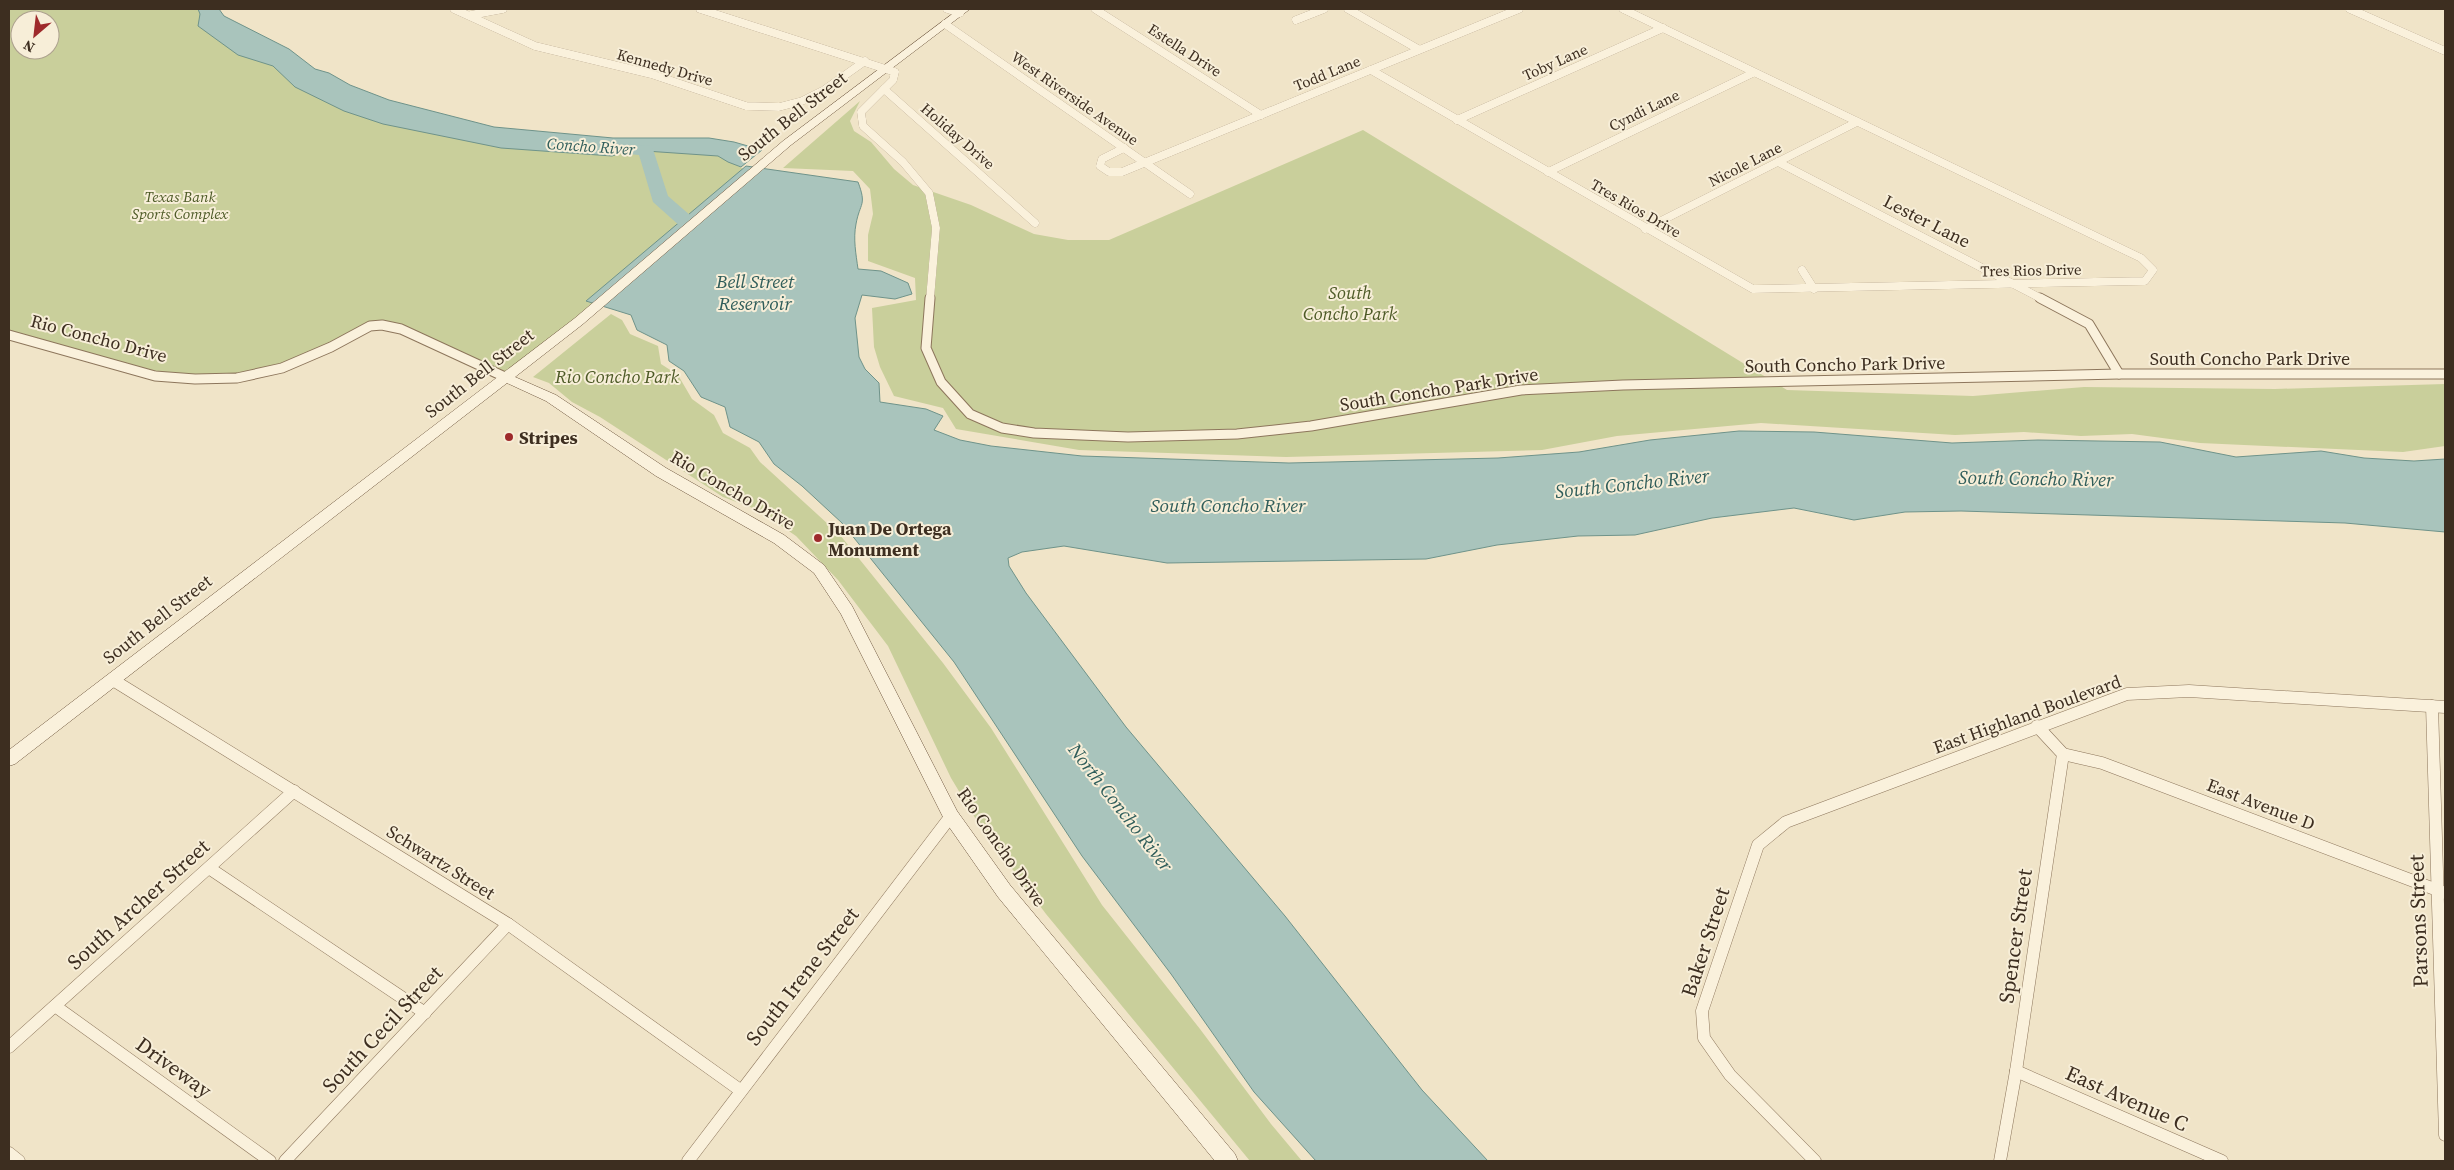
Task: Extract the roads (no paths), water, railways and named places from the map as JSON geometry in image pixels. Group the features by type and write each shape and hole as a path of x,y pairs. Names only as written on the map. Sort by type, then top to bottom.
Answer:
{"main road":[{"name":"South Bell Street","path":"9,758 579,321 787,143 963,11"},
{"name":"Rio Concho Drive","path":"505,377 551,398 661,472 780,538 819,569 847,610 950,816 1004,891 1228,1161"}],"street":[{"name":"Kennedy Drive","path":"454,9 472,15 517,39 555,52 652,74 736,103 758,108 779,107 797,103 824,90 865,61"},
{"path":"472,15 503,9"},
{"path":"700,9 887,68 895,72 893,80 884,89"},
{"path":"947,9 963,11"},
{"name":"Estella Drive","path":"1095,9 1261,115"},
{"path":"1296,20 1324,9"},
{"path":"1348,9 1418,50"},
{"name":"Todd Lane","path":"1124,148 1102,159 1100,166 1109,172 1122,172 1418,50 1506,10 1520,9"},
{"name":"Tres Rios Drive","path":"1370,70 1645,229 1753,289 2145,281 2152,270 2141,258 1623,9"},
{"path":"2350,9 2445,51"},
{"name":"West Riverside Avenue","path":"945,24 1190,194"},
{"name":"Toby Lane","path":"1457,120 1663,28"},
{"name":"Cyndi Lane","path":"1548,172 1753,73"},
{"name":"Holiday Drive","path":"884,89 1035,223"},
{"name":"South Concho Park Drive","path":"884,89 861,112 863,126 903,162 929,193 936,228 926,348 941,382 970,414 1002,428 1034,433 1128,437 1237,434 1311,426 1521,390 1623,386 2119,374 2445,374"},
{"name":"Nicole Lane","path":"1645,229 1857,122"},
{"name":"Lester Lane","path":"1778,162 2089,324 2119,374"},
{"path":"1802,270 1814,288"},
{"name":"Rio Concho Drive","path":"9,335 156,376 195,380 237,378 282,368 331,347 370,326 382,325 401,329 505,377"},
{"name":"Schwartz Street","path":"112,679 508,924 740,1090"},
{"name":"East Highland Boulevard","path":"1758,845 1786,822 2037,726 2127,694 2188,692 2445,707"},
{"name":"Parsons Street","path":"2432,706 2441,891 2445,1135"},
{"path":"2037,726 2062,754"},
{"name":"East Avenue D","path":"2062,754 2102,763 2441,891"},
{"name":"Spencer Street","path":"2000,1161 2016,1071 2062,754"},
{"name":"South Archer Street","path":"9,1047 294,791"},
{"name":"South Irene Street","path":"688,1161 740,1090 950,816"},
{"name":"Baker Street","path":"1758,845 1702,1011 1704,1038 1730,1075 1815,1161"},
{"path":"209,868 425,1013"},
{"name":"South Cecil Street","path":"285,1161 508,924"},
{"name":"Driveway","path":"55,1006 270,1161"},
{"name":"East Avenue C","path":"2016,1071 2222,1161"},
{"path":"9,1153 19,1161"}],"water":[{"path":"198,9 219,9 224,16 289,49 315,69 329,73 350,85 389,100 494,127 613,138 709,138 734,142 762,150 741,167 718,156 631,150 612,156 501,148 383,124 344,111 295,87 273,66 238,55 198,26 200,14"},
{"path":"746,166 858,182 861,190 862,204 855,235 858,269 881,271 908,283 912,294 895,299 862,295 855,318 859,357 865,369 879,383 880,402 926,409 943,416 934,430 960,440 991,446 1082,456 1289,463 1498,458 1579,452 1650,440 1739,431 1814,432 1952,443 2038,440 2160,442 2236,457 2321,451 2364,458 2414,461 2445,459 2445,532 2345,523 1961,511 1905,512 1854,520 1794,508 1712,518 1635,535 1578,536 1497,545 1426,559 1167,563 1064,546 1022,552 1008,558 1009,566 1026,593 1126,727 1285,916 1422,1090 1488,1161 1316,1161 1254,1092 1171,974 1082,856 954,662 842,523 802,486 774,464 759,442 730,427 725,407 701,397 684,371 669,361 667,345 637,330 631,315 586,301"}],"waterway":[{"name":"Concho River","path":"615,148 646,150 659,198 707,240"}],"place":[{"name":"Stripes","path":"509,437"},
{"name":"Juan De Ortega Monument","path":"818,538"}],"park label":[{"name":"Texas Bank Sports Complex","path":"180,204"},
{"name":"South Concho Park","path":"1350,302"},
{"name":"Rio Concho Park","path":"617,376"}],"water label":[{"name":"Bell Street Reservoir","path":"755,292"},
{"name":"South Concho River","path":"2036,478"},
{"name":"South Concho River","path":"1632,483"},
{"name":"South Concho River","path":"1228,505"},
{"name":"North Concho River","path":"1121,807"}]}
